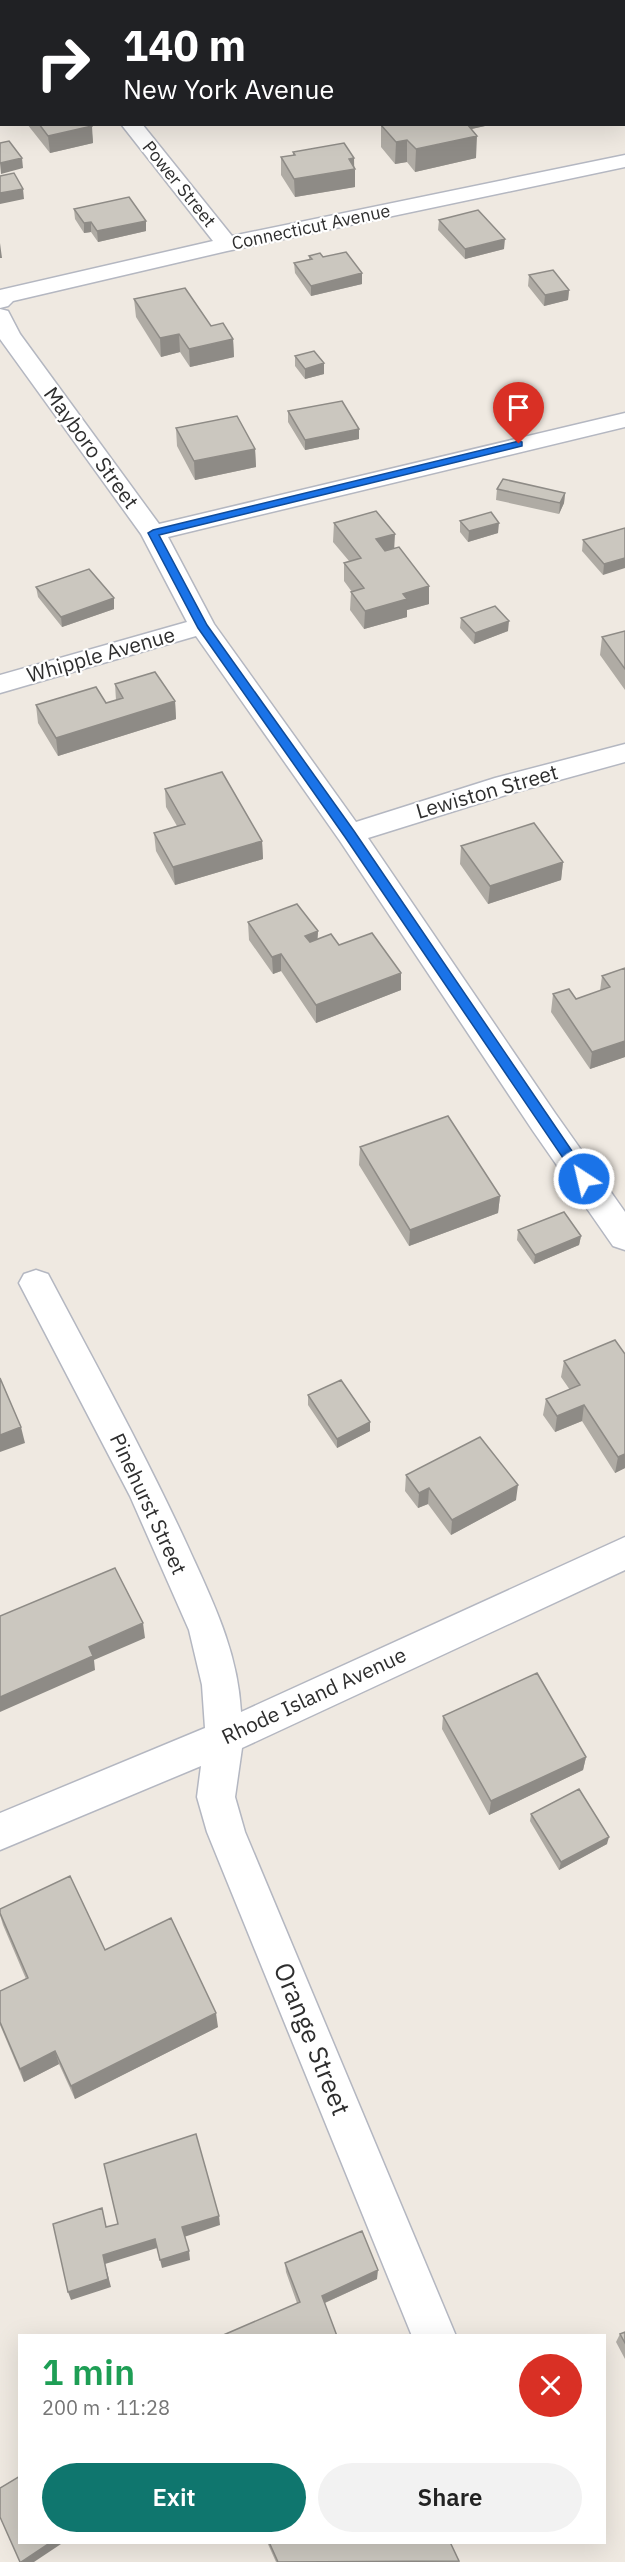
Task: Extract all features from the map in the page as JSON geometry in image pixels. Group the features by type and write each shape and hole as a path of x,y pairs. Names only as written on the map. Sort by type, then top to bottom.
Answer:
{"street":[{"name":"Power Street","path":"133,126 226,244"},
{"name":"Connecticut Avenue","path":"0,301 6,296 226,244 625,161"},
{"name":"Mayboro Street","path":"0,316 9,335 153,533 202,626 350,834 544,1122 625,1237"},
{"path":"153,533 625,420"},
{"name":"Whipple Avenue","path":"0,684 202,626"},
{"name":"Lewiston Street","path":"350,834 505,785 625,753"},
{"name":"Pinehurst Street","path":"36,1283 145,1491 207,1630 221,1685 224,1738"},
{"name":"Rhode Island Avenue","path":"0,1832 224,1738 625,1554"},
{"name":"Orange Street","path":"224,1738 216,1797 226,1832 433,2334"}],"building":[{"path":"40,126 92,126 48,136"},
{"path":"382,126 469,126 477,136 416,149 407,140 396,142"},
{"path":"9,141 22,158 0,163 0,143"},
{"path":"344,143 354,158 349,159 355,169 294,179 281,157 295,155 293,152"},
{"path":"14,173 23,189 0,193 0,176"},
{"path":"129,197 146,221 97,231 91,222 84,223 74,209"},
{"path":"478,210 505,239 465,249 439,220"},
{"path":"346,252 362,273 311,286 294,263 312,259 309,256 320,253 323,257"},
{"path":"553,270 569,290 545,295 529,275"},
{"path":"185,288 211,326 223,323 233,339 189,349 179,334 160,338 134,299"},
{"path":"314,351 324,363 305,369 295,356"},
{"path":"342,401 359,429 305,440 288,411"},
{"path":"237,416 255,449 194,461 176,428"},
{"path":"503,479 565,493 560,503 497,489"},
{"path":"376,511 395,534 376,539 385,551 399,547 429,586 403,594 407,599 365,611 351,592 364,588 344,563 361,558 334,523"},
{"path":"491,512 499,523 469,531 460,521"},
{"path":"625,528 625,558 604,564 583,540"},
{"path":"89,569 114,598 61,617 36,587"},
{"path":"495,606 509,621 475,633 461,618"},
{"path":"625,631 625,669 602,637"},
{"path":"155,672 175,701 56,738 36,705 96,687 106,703 123,698 115,684"},
{"path":"222,772 262,841 173,867 154,833 185,824 165,789"},
{"path":"534,823 563,862 490,886 461,846"},
{"path":"297,904 318,931 305,936 310,942 331,934 339,945 372,933 401,973 316,1005 281,954 272,957 248,922"},
{"path":"625,968 625,1041 592,1052 553,994 569,989 576,999 610,987 602,976"},
{"path":"448,1116 500,1196 410,1230 360,1147"},
{"path":"564,1212 581,1236 535,1255 518,1230"},
{"path":"615,1340 625,1354 625,1454 618,1457 584,1405 557,1416 546,1399 580,1385 564,1361"},
{"path":"0,1378 21,1427 0,1435"},
{"path":"341,1380 370,1422 337,1439 308,1395"},
{"path":"480,1437 518,1485 452,1520 429,1488 419,1493 406,1475"},
{"path":"115,1568 143,1623 89,1647 93,1656 0,1697 0,1616"},
{"path":"537,1673 586,1757 491,1801 443,1716"},
{"path":"579,1789 609,1837 561,1862 531,1814"},
{"path":"70,1876 105,1950 171,1918 216,2013 71,2086 55,2051 20,2069 0,2022 0,1991 28,1978 0,1909"},
{"path":"196,2134 219,2216 182,2227 189,2251 160,2260 155,2239 103,2255 108,2279 68,2292 53,2224 102,2208 106,2227 118,2224 104,2164"},
{"path":"362,2231 378,2270 322,2296 336,2334 226,2334 300,2302 285,2263"},
{"path":"625,2332 625,2343 620,2334"},
{"path":"18,2477 18,2544 48,2544 21,2562 0,2517 0,2488"},
{"path":"270,2544 451,2544 459,2561 278,2562"}],"route":[{"path":"519,444 153,533 202,626 350,834 584,1179"}]}
